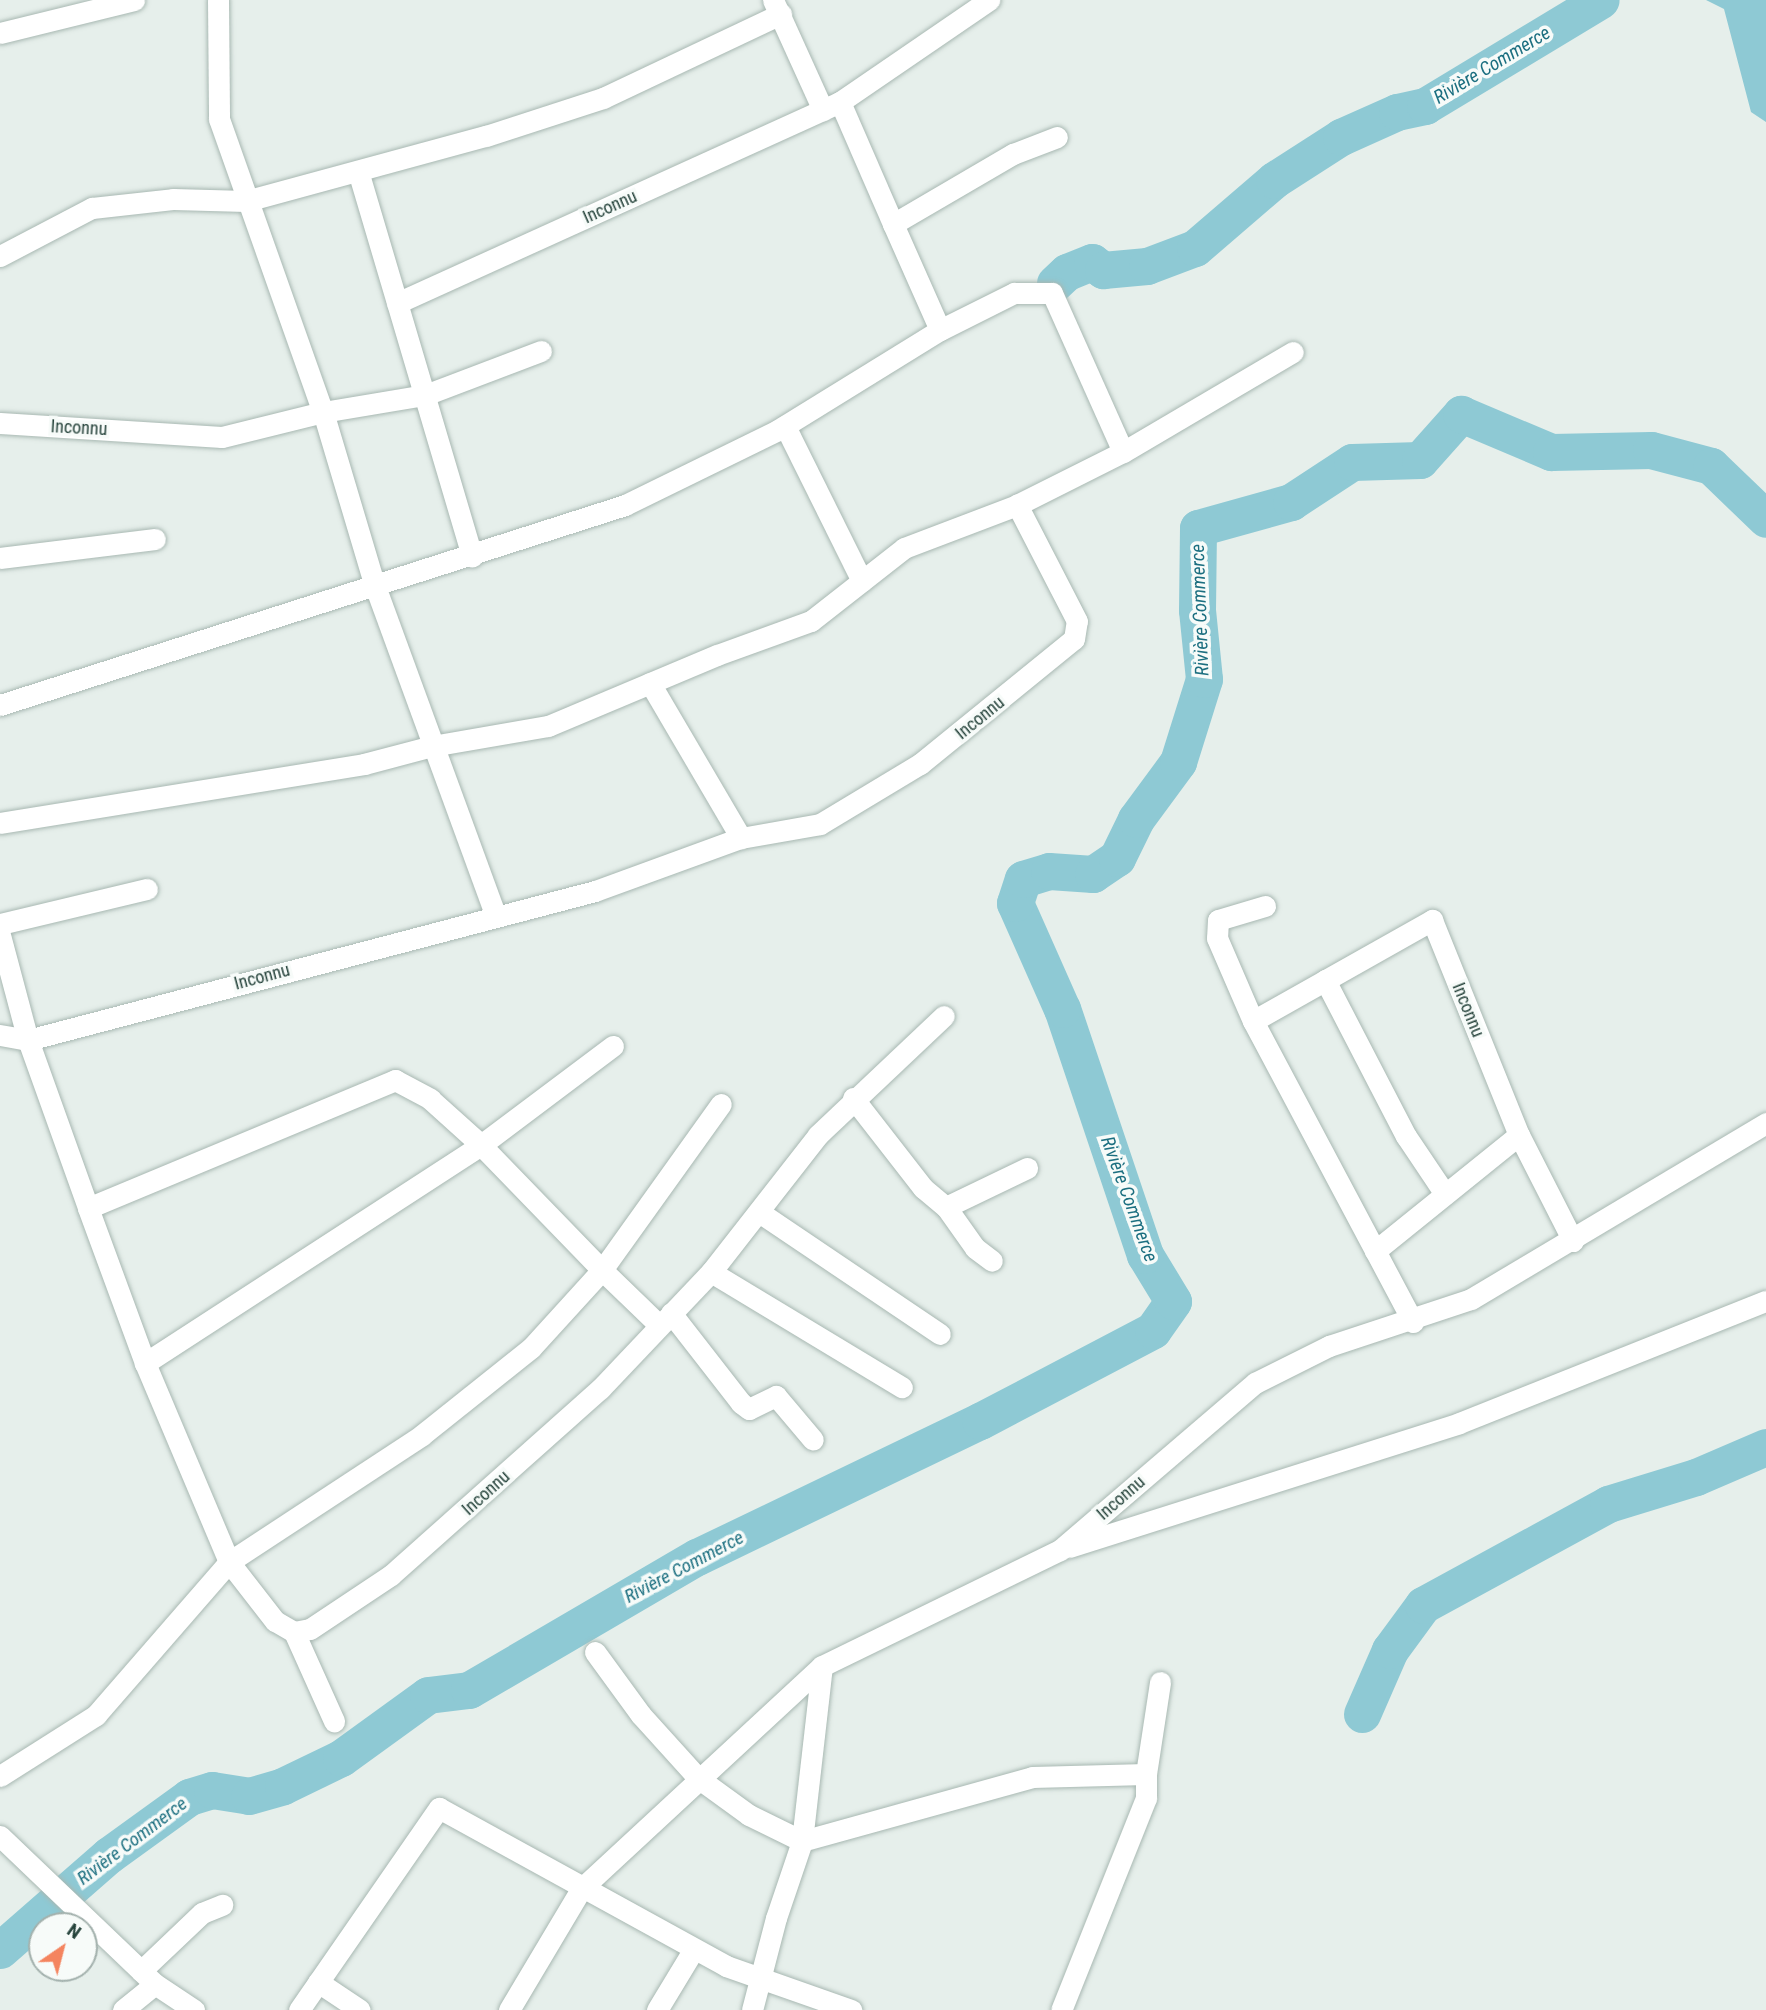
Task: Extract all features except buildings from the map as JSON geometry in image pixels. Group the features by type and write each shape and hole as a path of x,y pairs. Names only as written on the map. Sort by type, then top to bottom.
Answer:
{"street":[{"path":"0,33 134,0"},
{"path":"218,0 219,119 323,412 375,586 495,914"},
{"name":"Inconnu","path":"397,303 832,106 989,0"},
{"path":"0,256 92,208 173,199 246,201 486,136 603,98 777,7 893,224 940,330"},
{"path":"893,224 1013,154 1057,137"},
{"path":"358,171 472,556"},
{"path":"0,705 625,505 785,426 940,330 1014,293 1052,293 1123,452"},
{"name":"Inconnu","path":"0,423 222,437 323,412 425,395 541,351"},
{"path":"0,823 364,764 432,746 548,726 650,683 811,621 904,548 1017,506 1123,452 1293,352"},
{"path":"785,426 862,581"},
{"name":"Inconnu","path":"0,1035 28,1040 495,914 595,891 741,838 820,824 870,796 967,729 1074,639 1077,621 1017,506"},
{"path":"0,558 155,539"},
{"path":"650,683 741,838"},
{"path":"0,924 147,889"},
{"path":"1265,906 1218,920 1217,938 1253,1021 1413,1322"},
{"name":"Inconnu","path":"1253,1021 1432,920 1518,1135 1573,1241"},
{"path":"0,936 28,1040 145,1363 235,1557 275,1621 294,1632 334,1721"},
{"path":"1325,981 1406,1136 1445,1194"},
{"name":"Inconnu","path":"294,1632 310,1629 391,1575 467,1511 600,1388 711,1272 853,1098 944,1016"},
{"path":"145,1363 481,1145 612,1046"},
{"path":"89,1208 395,1080 430,1099 481,1145 602,1270 665,1319 741,1403 749,1409 776,1396 813,1440"},
{"path":"853,1098 923,1188 946,1207 975,1248 992,1261"},
{"path":"0,1776 96,1715 235,1557 422,1434 531,1348 602,1270 721,1104"},
{"name":"Inconnu","path":"509,2010 581,1889 822,1666 1060,1550 1255,1383 1329,1346 1413,1322 1471,1299 1573,1241 1766,1123"},
{"path":"1375,1251 1518,1135"},
{"path":"946,1207 1027,1168"},
{"path":"759,1212 940,1334"},
{"path":"711,1272 902,1387"},
{"path":"1060,1550 1459,1423 1766,1301"},
{"path":"595,1651 641,1715 698,1779 749,1815 802,1841 1032,1777 1146,1774"},
{"path":"752,2010 802,1841 822,1666"},
{"path":"1061,2010 1107,1904 1146,1798 1146,1774 1160,1682"},
{"path":"299,2010 439,1808 581,1889 694,1949 760,1980 851,2010"},
{"path":"0,1836 20,1858 148,1977 194,2010"},
{"path":"123,2010 202,1913 222,1905"},
{"path":"657,2010 694,1949"},
{"path":"318,1982 360,2010"}],"water":[{"path":"1706,0 1766,0 1766,122 1751,112 1724,9"}],"waterway":[{"name":"Rivière Commerce","path":"1055,283 1067,272 1092,262 1103,270 1147,266 1195,248 1274,180 1341,137 1397,112 1425,106 1601,0"},
{"name":"Rivière Commerce","path":"0,1950 109,1855 189,1797 212,1790 249,1796 283,1786 341,1758 428,1695 469,1690 697,1557 980,1421 1153,1330 1173,1301 1145,1255 1062,1009 1015,903 1023,879 1049,871 1093,874 1117,858 1136,819 1178,762 1204,679 1197,610 1198,528 1291,502 1352,462 1420,460 1461,414 1551,452 1651,450 1711,466 1766,519"},
{"path":"1362,1714 1390,1650 1423,1605 1608,1504 1696,1477 1766,1447"}]}
